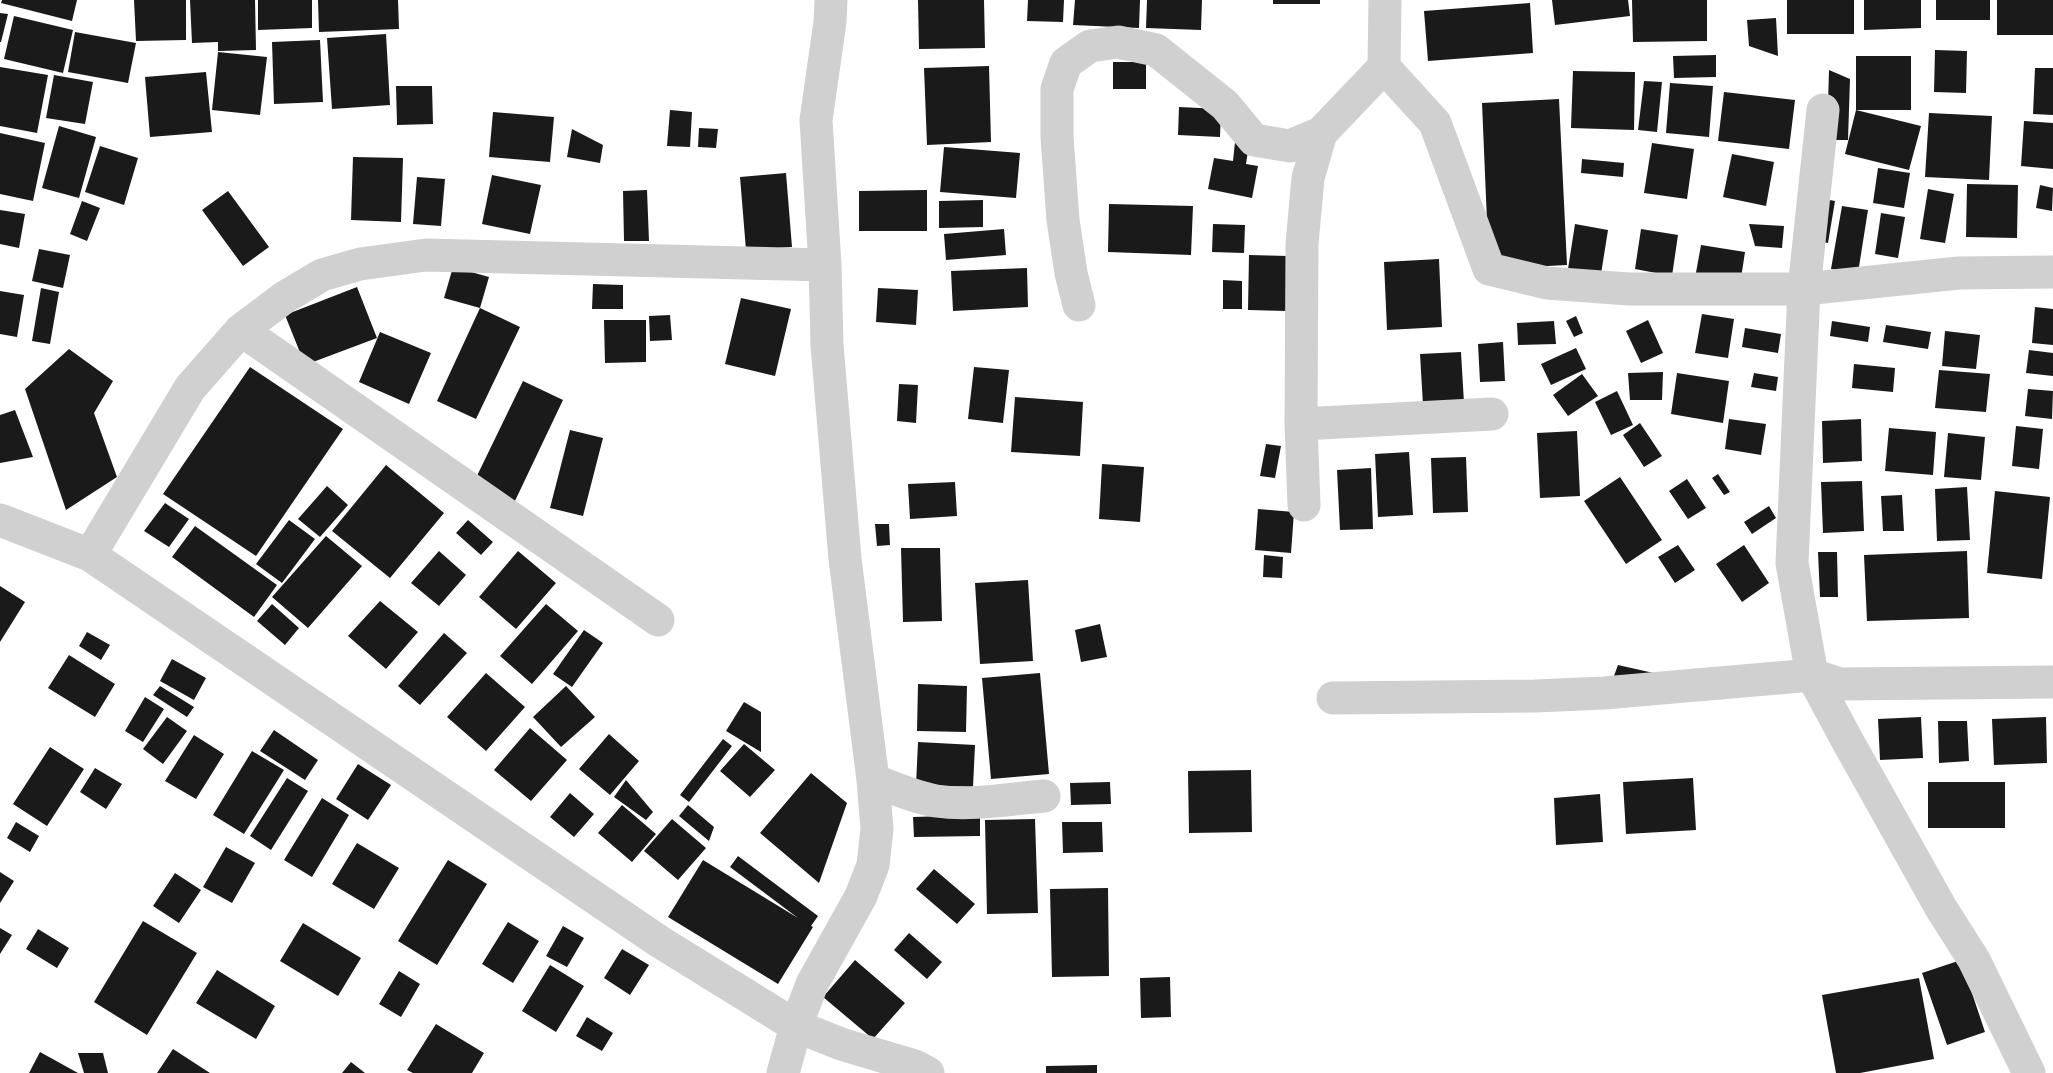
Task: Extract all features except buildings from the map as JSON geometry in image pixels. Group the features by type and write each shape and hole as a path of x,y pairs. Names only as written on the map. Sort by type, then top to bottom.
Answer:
{"street":[{"path":"783,1073 796,1026 812,984 861,896 873,865 877,829 845,559 827,345 825,265 816,120 831,0"},
{"path":"1079,305 1071,273 1063,220 1057,136 1057,89 1066,63 1090,46 1118,42 1156,50 1225,105 1254,140 1290,146 1321,133 1384,67 1385,0"},
{"path":"1384,67 1435,123 1489,269 1547,283 1629,289 1804,289 1959,273 2053,272"},
{"path":"1823,110 1804,289 1792,563 1812,675 1941,908 1974,960 2029,1073"},
{"path":"1304,505 1300,424 1302,244 1308,178 1321,133"},
{"path":"90,555 190,388 241,330 285,297 322,275 360,264 426,255 825,265"},
{"path":"241,330 658,620"},
{"path":"1300,424 1492,414"},
{"path":"0,520 90,555 631,923 796,1026 840,1044 915,1066 928,1073"},
{"path":"1333,698 1604,693 1812,675 1840,684 2053,682"},
{"path":"873,780 907,794 936,801 971,802 1044,796"}]}
